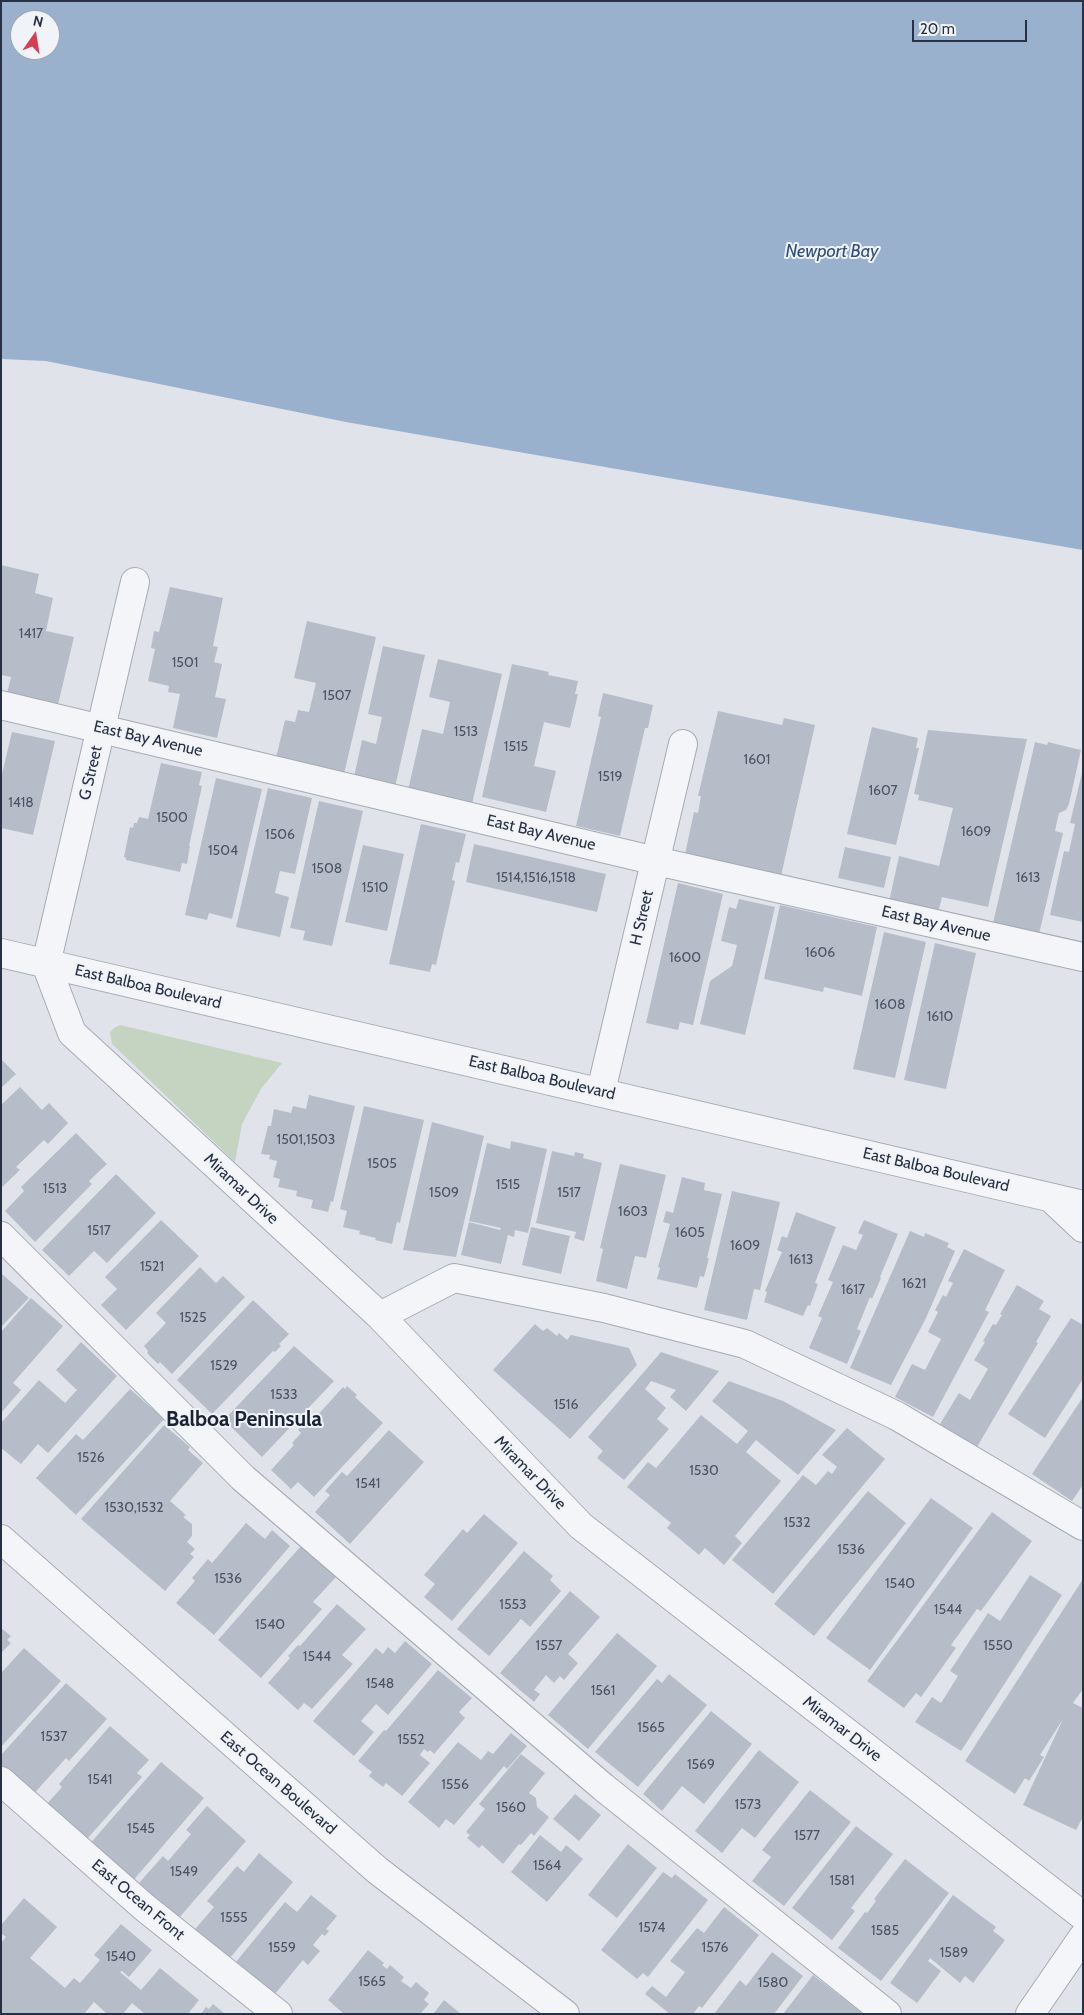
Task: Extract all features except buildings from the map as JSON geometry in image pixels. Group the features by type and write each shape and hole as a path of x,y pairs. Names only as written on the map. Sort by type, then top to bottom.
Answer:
{"street":[{"name":"G Street","path":"46,964 135,582"},
{"name":"East Bay Avenue","path":"1,705 656,861 1083,957"},
{"name":"H Street","path":"601,1091 683,744"},
{"name":"East Balboa Boulevard","path":"1,953 1083,1204"},
{"name":"Miramar Drive","path":"46,964 72,1033 380,1316 581,1526 1083,1916"},
{"path":"1050,1197 1083,1228"},
{"path":"1,1236 244,1478 602,1788 887,2014"},
{"path":"380,1316 454,1278 604,1308 746,1344 897,1416 1083,1526"},
{"name":"East Ocean Boulevard","path":"1,1539 377,1870 565,2014"},
{"name":"East Ocean Front","path":"1,1780 144,1907 278,2014"},
{"path":"1030,2014 1083,1937"}],"green space":[{"path":"120,1025 282,1063 261,1089 242,1124 235,1162 112,1044 110,1033"}],"water":[{"name":"Newport Bay","path":"1,1 1083,1 1083,550 346,422 46,361 1,359"}],"district":[{"name":"Balboa Peninsula","path":"244,1420"}]}
